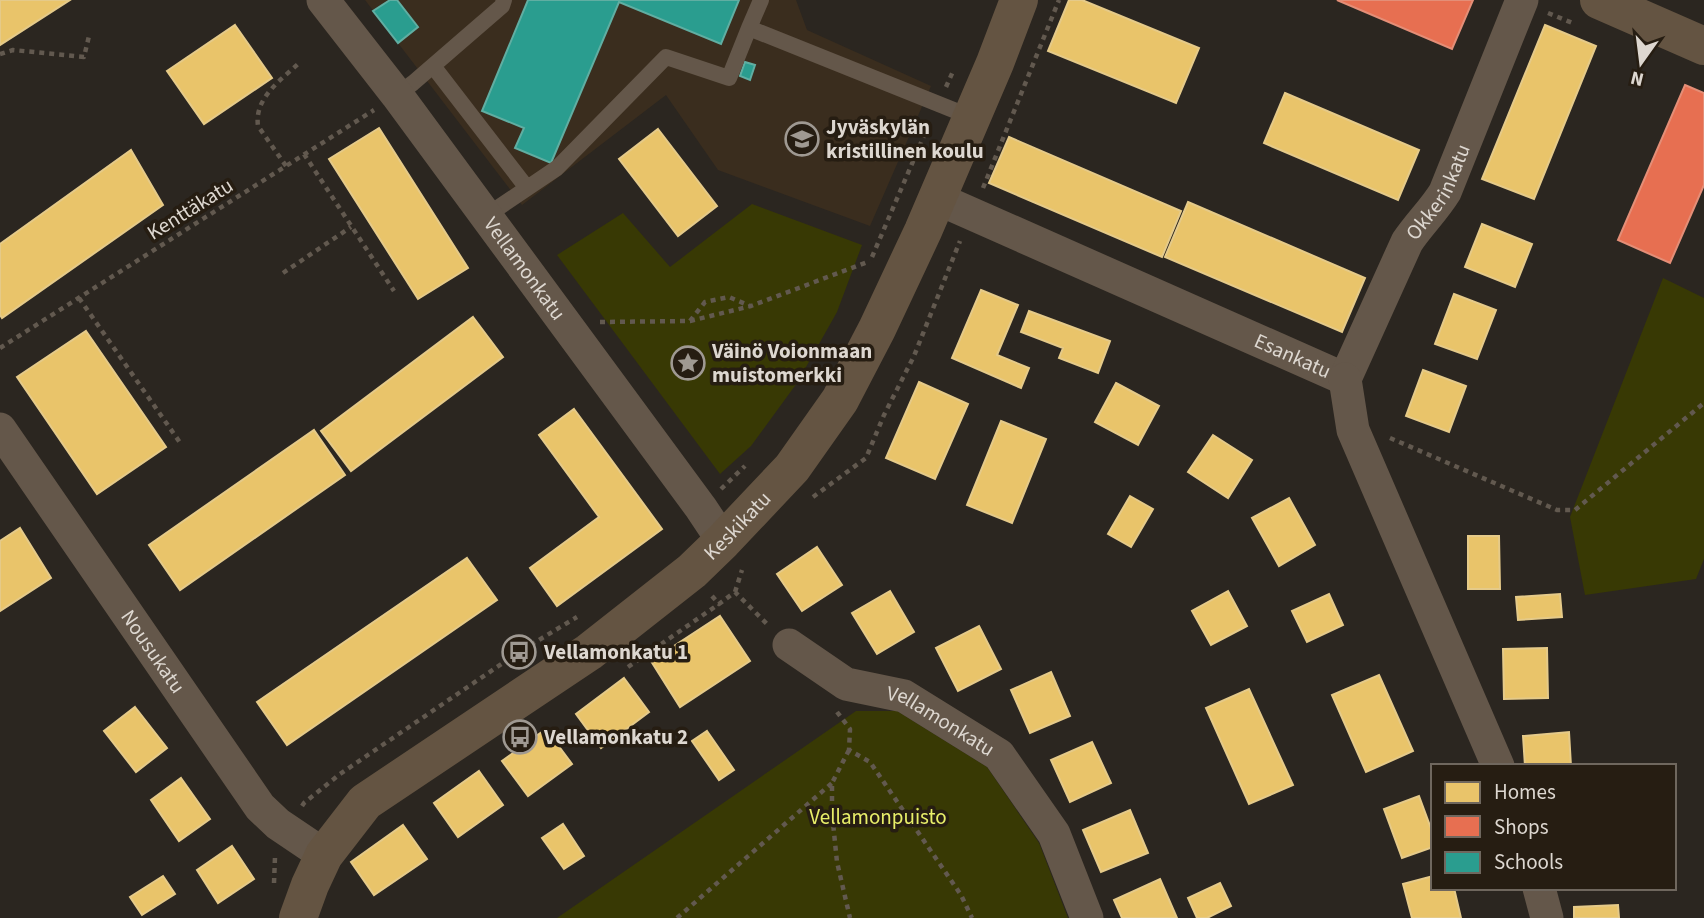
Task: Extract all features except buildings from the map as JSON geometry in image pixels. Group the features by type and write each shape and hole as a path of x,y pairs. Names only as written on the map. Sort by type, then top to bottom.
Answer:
{"street":[{"name":"Vellamonkatu","path":"323,0 397,95 723,541"},
{"name":"Keskikatu","path":"298,918 324,855 365,802 575,662 692,571 792,468 840,400 877,329 923,231 1019,0"},
{"name":"Okkerinkatu","path":"1345,379 1407,242 1445,191 1522,0"},
{"path":"1599,0 1704,46"},
{"name":"Esankatu","path":"936,198 1345,379 1353,430 1497,764"},
{"name":"Nousukatu","path":"0,429 260,807 278,824 324,855"},
{"name":"Vellamonkatu","path":"789,645 846,684 904,696 999,755 1054,834 1087,918"},
{"path":"1539,890 1546,918"}],"lane":[{"path":"486,216 557,168 666,57 729,78 761,0"},
{"path":"397,95 433,65 498,2"},
{"path":"750,28 971,117"},
{"path":"433,65 527,188"}],"path":[{"path":"0,54 13,50 84,57 89,36"},
{"path":"286,166 258,126 257,118 259,105 299,63"},
{"name":"Kenttäkatu","path":"0,348 397,95"},
{"path":"304,154 394,291"},
{"path":"283,273 351,227"},
{"path":"592,322 690,321 751,306 870,261"},
{"path":"690,321 705,302 729,297 751,306"},
{"path":"79,298 181,444"},
{"path":"1353,430 1372,430 1557,510 1575,510 1704,403"},
{"path":"692,571 719,604 735,592 789,645"},
{"path":"677,918 832,783 849,750 849,729 834,708"},
{"path":"849,750 870,762 961,895 972,918"},
{"path":"832,783 837,862 850,918"}],"shaded area":[{"name":"Jyväskylän kristillinen koulu","path":"365,0 796,0 807,30 931,86 870,226 718,170 666,95 522,205"}],"green space":[{"path":"752,204 862,245 837,312 797,383 751,446 720,474 557,255 623,213 670,267"},
{"path":"1663,278 1704,298 1704,559 1696,579 1585,595 1570,517"},
{"name":"Vellamonpuisto","path":"856,711 897,711 987,767 1039,843 1068,918 557,918"}],"place":[{"name":"Jyväskylän kristillinen koulu","path":"802,139"},
{"name":"Väinö Voionmaan muistomerkki","path":"688,363"},
{"name":"Vellamonkatu 1","path":"519,652"},
{"name":"Vellamonkatu 2","path":"520,737"}]}
